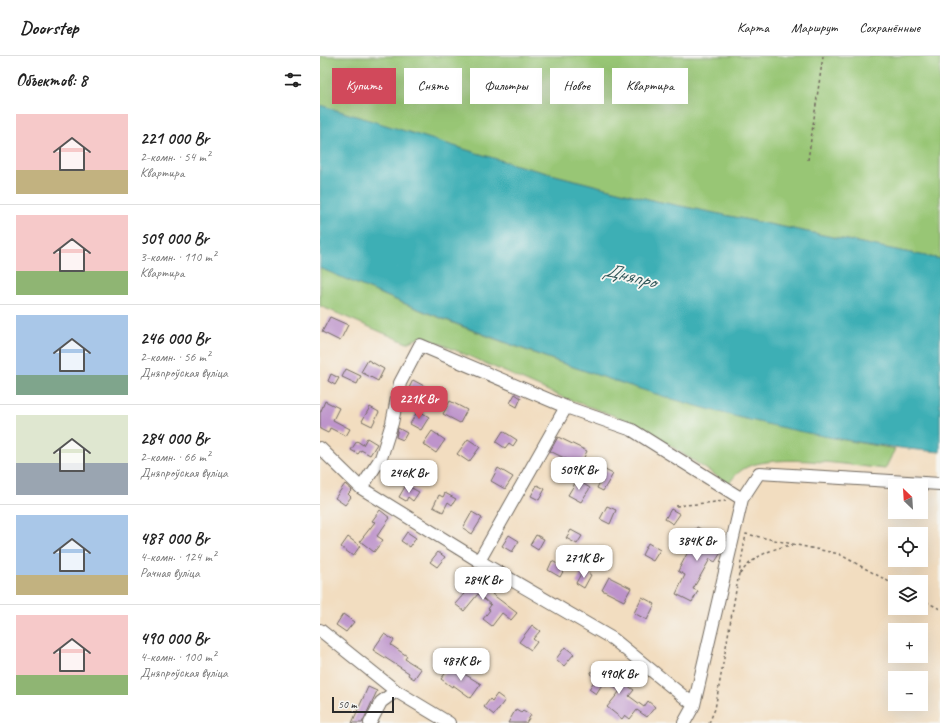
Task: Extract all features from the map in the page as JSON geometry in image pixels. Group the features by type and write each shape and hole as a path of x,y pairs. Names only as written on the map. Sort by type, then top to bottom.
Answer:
{"street":[{"path":"361,488 381,458 392,423 400,382 420,345 566,407 632,430 742,499"},
{"path":"479,561 566,407"},
{"path":"320,448 361,488 479,561 613,639 694,705"},
{"path":"684,723 694,705 742,499 759,473 940,484"},
{"path":"320,630 396,691 449,723"},
{"path":"370,723 381,702 396,691"}],"path":[{"path":"808,160 823,56"},
{"path":"676,506 742,499"},
{"path":"709,723 715,709 746,534 839,554 888,581"},
{"path":"739,576 746,566 760,556 784,546 795,544"},
{"path":"928,603 940,609"}],"green space":[{"path":"320,56 940,56 940,259 656,201 516,165 320,105"},
{"path":"320,268 460,326 531,352 674,399 820,435 895,449 885,469 814,461 777,461 747,467 736,474 729,484 637,424 562,397 423,336 407,343 320,306"}],"water":[{"name":"Дняпро","path":"320,105 516,165 656,201 940,259 940,452 890,447 840,439 741,418 692,405 595,375 548,358 405,304 320,268"}],"building":[{"path":"330,317 348,325 340,341 322,332"},
{"path":"368,360 384,369 378,381 361,372"},
{"path":"346,369 361,376 357,384 342,377"},
{"path":"331,374 339,378 335,385 328,381"},
{"path":"413,380 426,387 421,397 408,390"},
{"path":"515,394 521,398 517,407 510,403"},
{"path":"325,401 339,408 333,420 350,429 346,436 330,428 328,433 320,429 320,413"},
{"path":"450,401 467,410 460,423 443,414"},
{"path":"370,407 379,412 372,426 362,421"},
{"path":"418,410 429,417 421,430 410,424"},
{"path":"398,428 407,433 403,440 396,437"},
{"path":"432,431 445,440 436,453 423,444"},
{"path":"503,431 517,440 513,446 509,443 505,448 496,442"},
{"path":"558,437 587,451 580,466 550,451"},
{"path":"367,438 377,444 370,455 361,450 358,454 351,450 357,441 363,445"},
{"path":"468,439 480,447 469,462 457,454"},
{"path":"498,468 513,477 505,489 491,481"},
{"path":"603,469 613,474 603,491 597,488 602,478 599,476"},
{"path":"577,480 590,488 581,502 568,495"},
{"path":"345,484 352,490 348,494 351,497 345,505 335,498"},
{"path":"406,485 419,492 413,501 408,497 406,501 399,497"},
{"path":"537,485 545,489 539,500 531,496"},
{"path":"445,493 456,499 452,505 448,502 443,512 433,507 439,495 443,497"},
{"path":"607,506 616,510 610,524 600,519"},
{"path":"671,509 680,514 673,524 665,519"},
{"path":"380,510 390,518 377,536 383,540 374,552 360,541 375,522 372,521"},
{"path":"472,512 482,518 472,534 463,528"},
{"path":"697,527 715,537 711,545 722,551 715,562 710,559 693,589 698,591 692,602 676,594 685,575 678,571 693,540 690,538"},
{"path":"571,530 582,536 577,544 566,538"},
{"path":"407,532 416,538 410,547 401,541"},
{"path":"509,535 519,541 512,552 502,546"},
{"path":"536,535 544,539 538,550 530,545"},
{"path":"348,537 360,546 353,556 341,547"},
{"path":"648,543 660,550 653,561 642,555"},
{"path":"438,552 445,557 437,567 430,562"},
{"path":"552,561 565,568 560,577 548,570"},
{"path":"583,570 591,575 584,588 576,583"},
{"path":"466,576 483,591 486,587 494,593 492,594 517,613 511,620 502,613 492,626 483,619 490,610 488,609 491,605 478,594 464,611 455,604 464,594 457,588"},
{"path":"609,577 631,588 624,601 602,590"},
{"path":"642,597 655,604 647,620 634,613"},
{"path":"343,614 354,622 346,632 336,625"},
{"path":"532,625 540,631 533,639 537,642 531,650 519,642"},
{"path":"384,634 394,640 391,645 407,656 405,659 421,669 414,679 408,675 409,673 373,650"},
{"path":"565,647 574,654 564,666 556,659"},
{"path":"597,664 634,690 629,696 644,707 648,701 655,707 647,717 637,710 630,719 625,715 622,719 607,707 620,691 608,682 606,685 603,683 596,694 589,689 596,678 590,674"},
{"path":"451,666 481,684 471,698 453,685 452,687 441,679"},
{"path":"368,687 377,691 362,723 352,723"},
{"path":"497,694 505,700 494,715 484,707 490,699 492,701"},
{"path":"516,709 521,712 523,710 531,715 526,723 508,723"}]}
